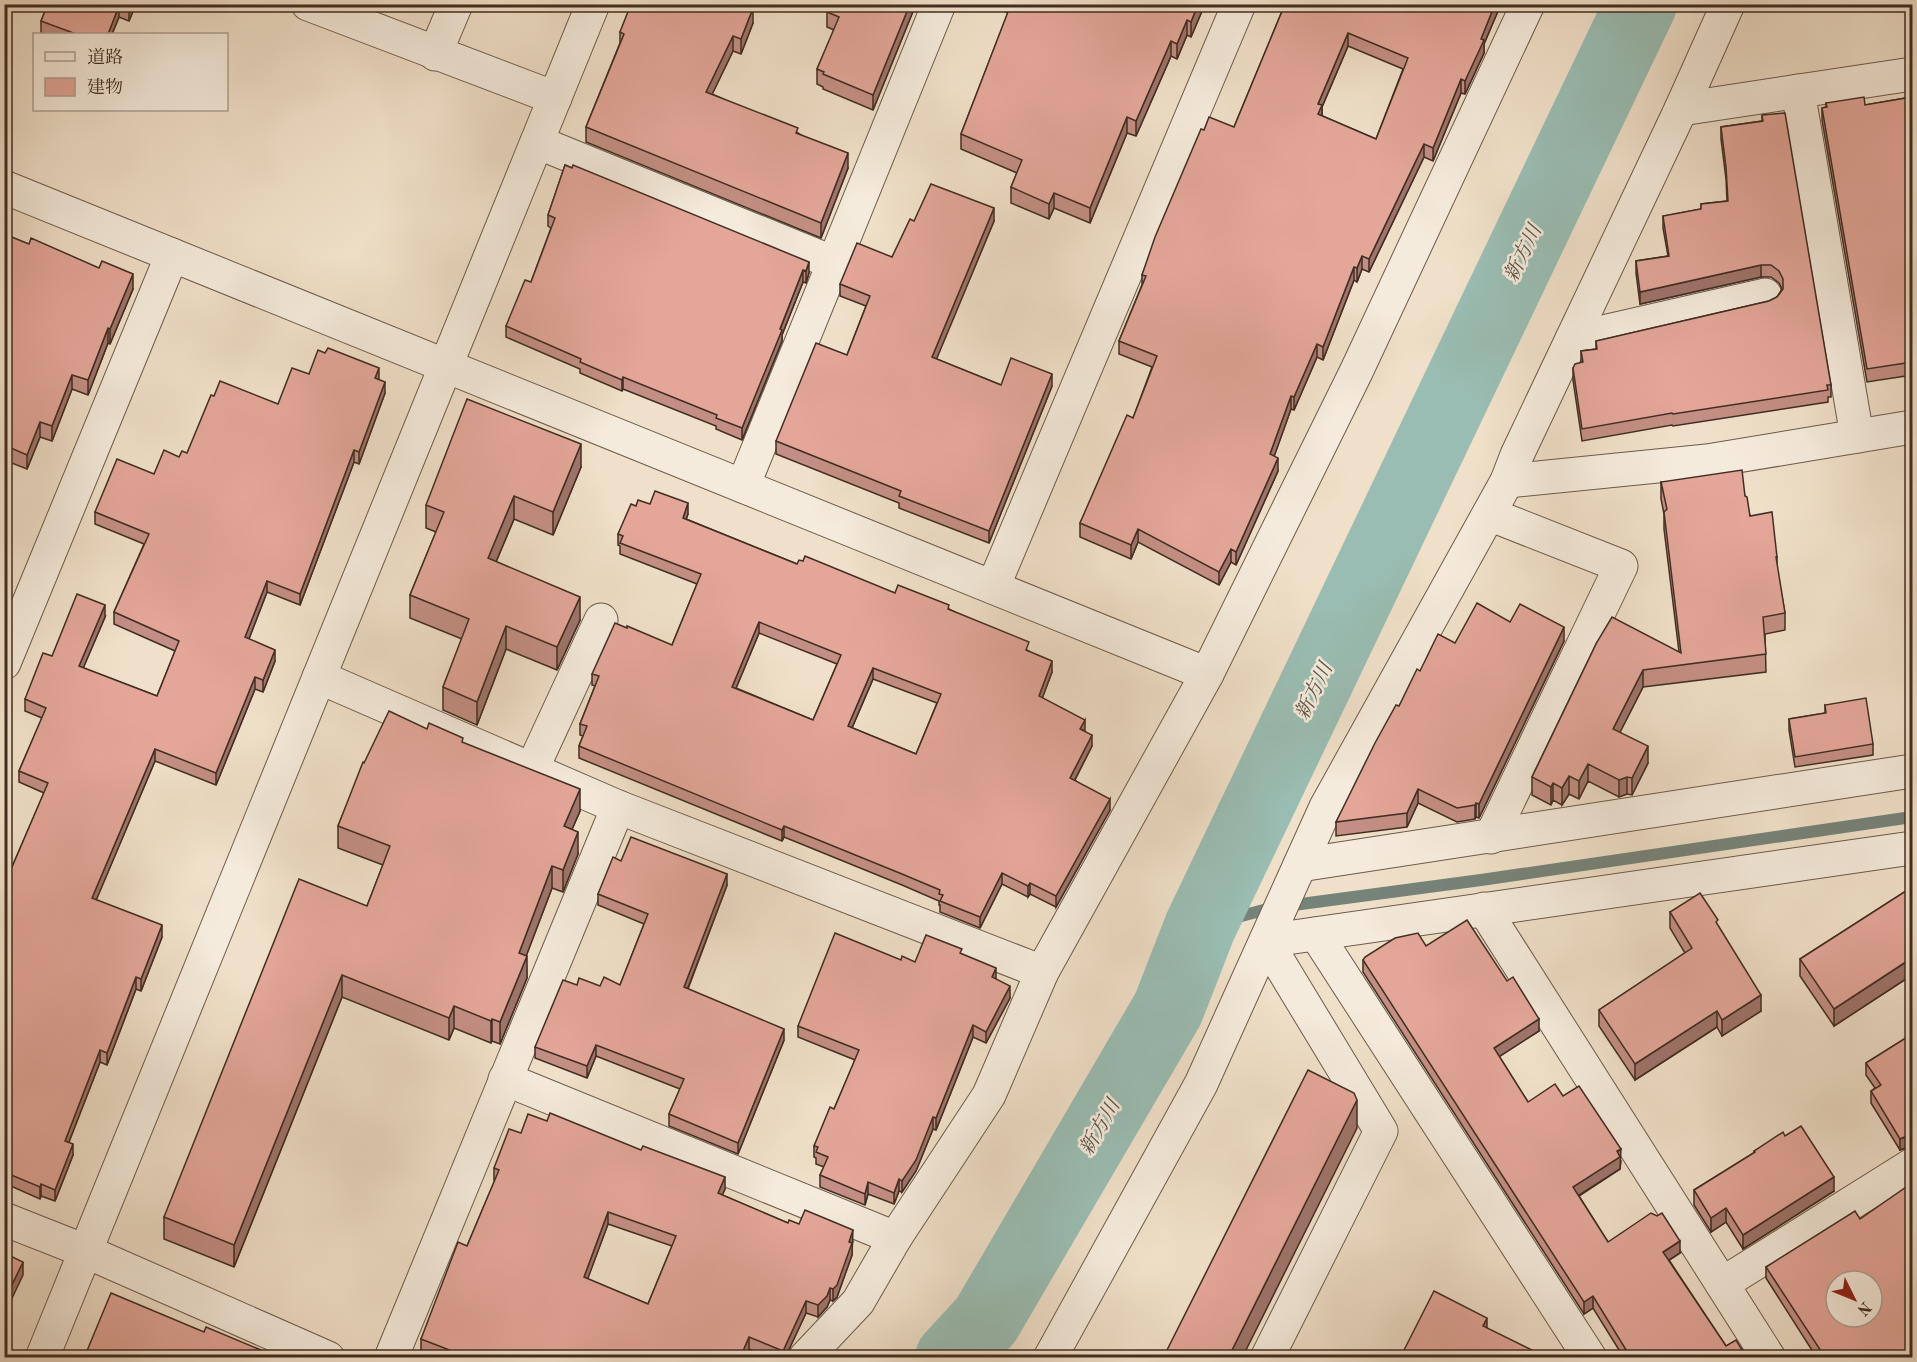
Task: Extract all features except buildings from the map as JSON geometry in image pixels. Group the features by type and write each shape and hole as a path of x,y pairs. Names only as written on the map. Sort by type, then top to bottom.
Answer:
{"street":[{"path":"308,4 555,98"},
{"path":"435,54 456,4"},
{"path":"42,1358 593,4"},
{"path":"743,486 939,4"},
{"path":"993,587 1239,4"},
{"path":"805,1358 858,1302 895,1238 989,1095 1042,972 1207,674 1356,372 1528,4"},
{"path":"1050,1358 1201,1084 1326,807 1507,481 1517,455 1681,109 1728,4"},
{"path":"1681,109 1912,74"},
{"path":"1798,91 1857,436"},
{"path":"537,142 834,263"},
{"path":"4,187 1207,674"},
{"path":"4,663 172,255"},
{"path":"1572,339 1765,295"},
{"path":"1507,481 1707,461 1912,427"},
{"path":"1489,514 1621,566 1491,837"},
{"path":"531,769 601,620"},
{"path":"319,677 618,807 1042,972"},
{"path":"1300,865 1912,771"},
{"path":"391,1358 618,807"},
{"path":"1266,941 1912,848"},
{"path":"1484,909 1769,1358"},
{"path":"1316,933 1590,1358"},
{"path":"1266,941 1382,1131 1267,1358"},
{"path":"505,1079 895,1238"},
{"path":"1722,1284 1912,1165"},
{"path":"4,1219 85,1251 328,1358"}],"waterway":[{"name":"新方川","path":"951,1358 986,1320 1168,1009 1200,927 1641,4"},
{"path":"1200,927 1271,908 1912,817"}]}
